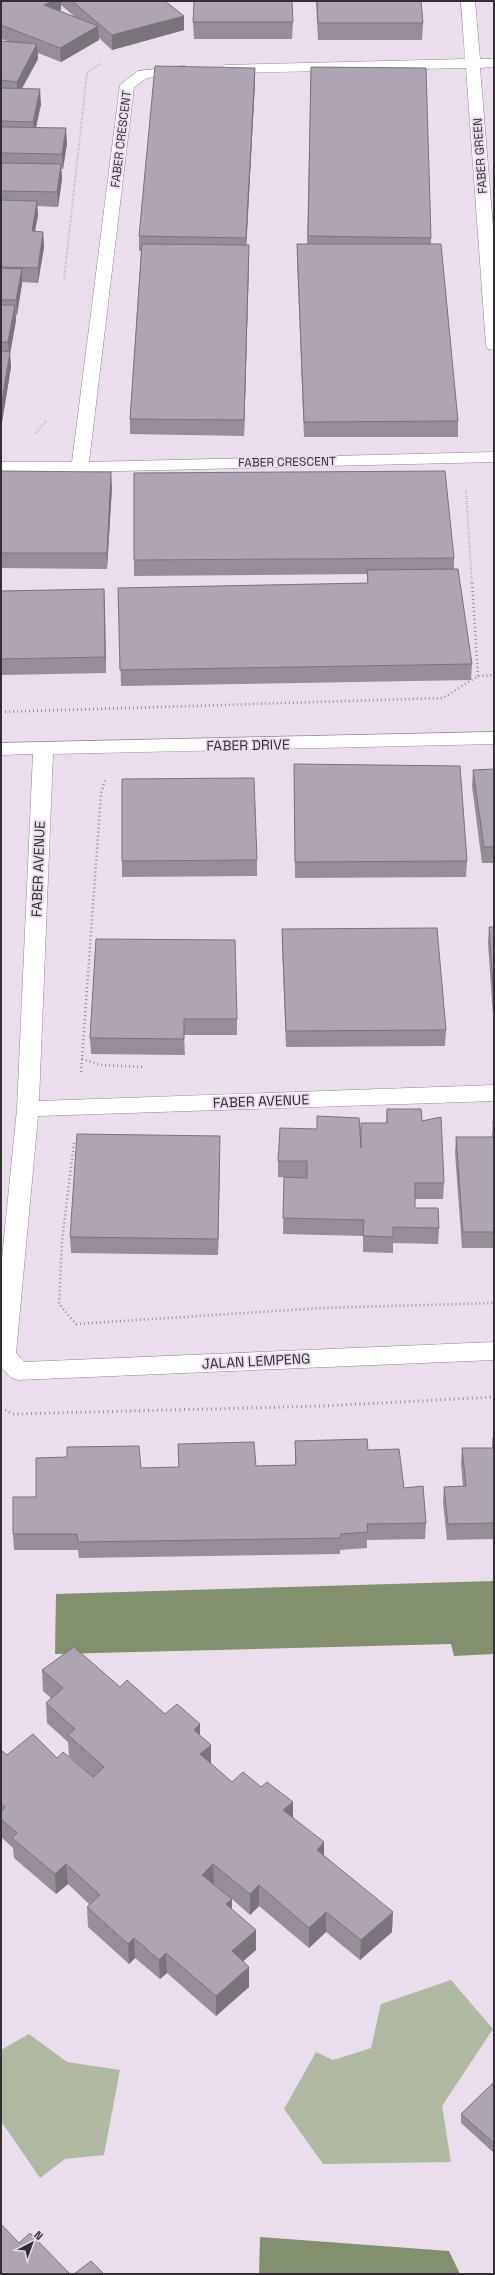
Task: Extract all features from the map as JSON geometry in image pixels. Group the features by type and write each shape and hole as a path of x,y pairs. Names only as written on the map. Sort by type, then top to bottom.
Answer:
{"street":[{"name":"FABER GREEN","path":"468,1 494,345"},
{"path":"473,62 494,63"},
{"name":"FABER CRESCENT","path":"80,467 127,85 143,74 167,70 473,62"},
{"name":"FABER CRESCENT","path":"1,467 80,467 494,457"},
{"name":"FABER DRIVE","path":"1,749 43,750 494,738"},
{"name":"FABER AVENUE","path":"18,1371 4,1355 28,1109 43,750"},
{"name":"FABER AVENUE","path":"28,1109 494,1093"},
{"name":"JALAN LEMPENG","path":"18,1371 494,1351"}],"path":[{"path":"64,284 87,73 105,61"},
{"path":"33,437 50,418"},
{"path":"465,484 478,676"},
{"path":"1,712 443,698 460,689 478,676 494,675"},
{"path":"107,773 101,794 78,1107 62,1241 59,1304 76,1324 130,1322 177,1317 323,1308 494,1303"},
{"path":"1,1408 13,1414 324,1406 494,1397"}],"shaded area":[{"path":"494,1581 494,1654 454,1656 451,1644 55,1654 56,1594"},
{"path":"451,1980 493,2029 442,2106 451,2162 323,2164 284,2109 316,2052 333,2060 371,2048 381,2004"},
{"path":"29,2034 67,2062 120,2070 104,2155 65,2159 40,2178 1,2121 1,2050"},
{"path":"260,2237 449,2251 460,2274 259,2274"}],"building":[{"path":"1,1 52,1 44,5 98,26 60,48 1,25"},
{"path":"72,1 165,1 184,16 112,35"},
{"path":"194,1 292,1 293,22 193,22"},
{"path":"317,1 421,1 423,23 318,23"},
{"path":"1,41 37,44 17,82 1,80"},
{"path":"155,66 255,68 246,238 139,236"},
{"path":"311,67 426,68 431,238 308,236"},
{"path":"1,88 40,89 33,122 1,121"},
{"path":"1,127 66,128 62,154 1,153"},
{"path":"1,163 61,164 57,192 1,191"},
{"path":"1,200 37,201 32,231 43,232 38,268 1,267"},
{"path":"142,244 249,245 244,420 130,419"},
{"path":"297,244 441,244 458,421 304,422"},
{"path":"1,268 22,269 16,300 1,300"},
{"path":"1,305 15,305 8,342 1,342"},
{"path":"1,351 10,352 1,407"},
{"path":"1,471 111,472 107,553 1,553"},
{"path":"445,471 454,558 134,560 134,473"},
{"path":"458,569 472,664 120,670 118,588 368,583 367,570"},
{"path":"104,589 105,657 1,659 1,591"},
{"path":"294,764 460,766 467,861 295,862"},
{"path":"494,769 494,847 484,847 473,770"},
{"path":"254,778 257,860 122,861 122,779"},
{"path":"489,927 494,927 494,1000"},
{"path":"437,928 446,1030 286,1031 282,929"},
{"path":"96,939 235,940 237,1019 184,1019 184,1039 90,1038"},
{"path":"387,1109 421,1109 422,1121 441,1117 444,1183 415,1183 415,1208 438,1208 439,1228 393,1227 393,1237 363,1236 364,1220 283,1218 284,1177 307,1178 307,1161 278,1161 280,1128 317,1129 317,1116 359,1118 361,1148 361,1123 387,1123"},
{"path":"77,1134 220,1136 218,1239 70,1237"},
{"path":"456,1137 494,1137 494,1232 463,1232"},
{"path":"493,1437 494,1523 448,1524 444,1487 466,1486 462,1448 493,1448"},
{"path":"367,1439 368,1450 399,1449 404,1488 423,1486 426,1523 367,1524 368,1532 341,1534 340,1538 78,1542 77,1534 13,1534 13,1497 36,1497 36,1458 67,1457 67,1447 139,1446 141,1468 179,1467 178,1444 254,1442 256,1466 296,1465 295,1441"},
{"path":"74,1647 120,1687 127,1680 165,1714 177,1704 200,1724 194,1730 211,1745 200,1754 232,1782 243,1772 261,1787 267,1782 293,1802 283,1810 324,1842 317,1850 393,1912 361,1940 326,1912 309,1928 259,1885 250,1894 213,1864 202,1875 232,1899 226,1904 256,1930 232,1951 249,1967 216,1996 166,1953 159,1960 134,1938 128,1944 87,1907 100,1895 66,1864 55,1874 12,1838 17,1833 1,1819 1,1812 5,1807 1,1803 1,1750 7,1755 33,1734 57,1758 63,1752 93,1777 104,1767 68,1735 75,1729 46,1703 63,1688 42,1670"},
{"path":"494,2082 494,2143 461,2114"},
{"path":"1,2224 19,2243 30,2233 70,2274 1,2274"},
{"path":"91,2261 104,2274 74,2274"}]}
